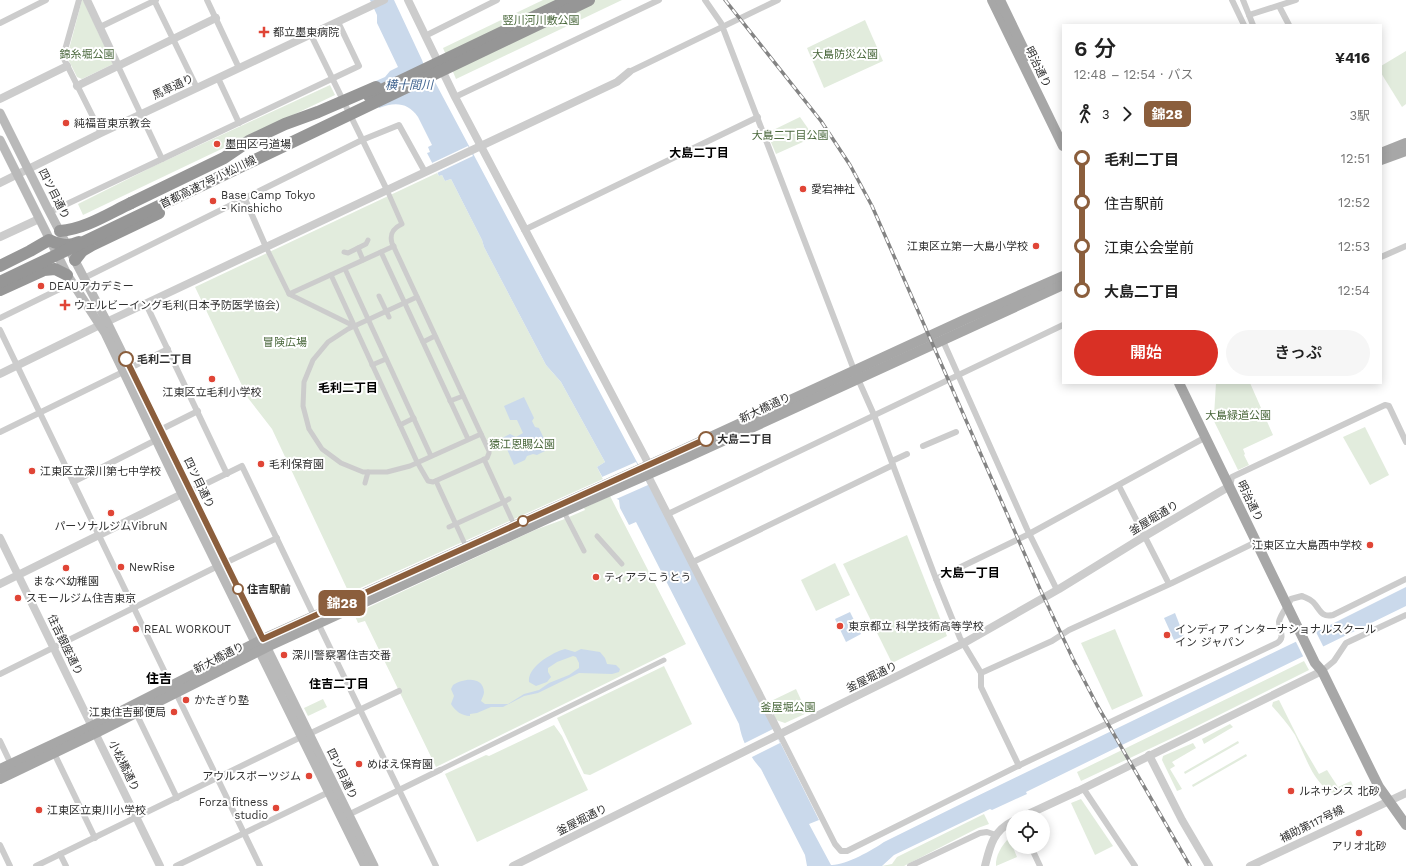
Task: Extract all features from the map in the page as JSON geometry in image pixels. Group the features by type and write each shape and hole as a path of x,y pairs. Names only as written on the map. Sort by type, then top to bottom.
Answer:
{"highway":[{"name":"首都高速7号小松川線","path":"0,273 569,0"},
{"name":"首都高速7号小松川線","path":"0,282 589,0"},
{"path":"0,266 57,240 74,230 224,158 249,141 356,95 431,65"},
{"path":"75,260 82,251 92,245 368,112 388,96"},
{"path":"57,240 81,242 108,228 159,213"},
{"path":"0,290 60,261"},
{"path":"44,270 55,269 70,279"}],"main road":[{"name":"明治通り","path":"992,0 1062,144"},
{"name":"明治通り","path":"1000,0 1062,128"},
{"name":"四ツ目通り","path":"0,113 50,212 57,240 60,261 70,279 104,323"},
{"name":"四ツ目通り","path":"0,140 39,219 75,260 126,370 156,440 186,493 305,735 374,866"},
{"path":"1382,153 1406,150"},
{"path":"1382,160 1406,150"},
{"name":"新大橋通り","path":"0,769 95,733 174,689 261,645 551,517 605,489 856,374 1062,276"},
{"name":"新大橋通り","path":"856,374 943,341 1062,285"},
{"name":"四ツ目通り","path":"126,370 160,430 186,493"},
{"name":"明治通り","path":"1180,384 1231,482 1256,542 1290,603"},
{"name":"明治通り","path":"1186,384 1231,482 1371,771 1388,801 1406,825"},
{"name":"新大橋通り","path":"261,645 296,621 316,620"},
{"name":"新大橋通り","path":"0,779 136,713 174,689"},
{"name":"四ツ目通り","path":"305,735 329,792 365,866"}],"street":[{"path":"0,23 46,0"},
{"path":"79,0 63,57 101,133"},
{"path":"87,0 162,159"},
{"path":"100,27 155,0 197,88"},
{"path":"207,0 239,68"},
{"name":"馬車通り","path":"0,183 43,160 384,0"},
{"path":"408,0 455,97 524,230 645,471 693,562 778,736 840,851 847,851 1019,766 1281,641 1282,637 1279,625 1280,620 1290,603 1302,596 1312,601 1322,614 1333,616 1406,579"},
{"path":"425,36 498,0"},
{"path":"455,97 659,0"},
{"path":"705,0 722,26 856,374 874,415 960,638 981,673 981,687 1019,766"},
{"path":"0,374 104,323 617,82 629,72 778,0"},
{"path":"1232,0 1244,24"},
{"path":"1243,0 1253,24"},
{"path":"1249,15 1296,0"},
{"path":"1279,6 1288,24"},
{"path":"77,86 216,18"},
{"path":"50,212 358,66 338,22"},
{"path":"310,35 387,190 402,224 394,229 390,238 481,434 489,454 487,458 436,481 428,481 417,462 331,275"},
{"path":"0,99 67,66"},
{"path":"218,78 239,123"},
{"path":"524,230 707,140 758,117"},
{"path":"84,278 362,140 399,125 429,171"},
{"path":"245,198 266,247 290,294 355,326"},
{"path":"0,237 39,219"},
{"path":"344,252 348,253 366,244 368,240"},
{"path":"290,294 394,246"},
{"path":"1382,257 1406,246"},
{"path":"358,248 363,260"},
{"path":"381,252 468,440"},
{"path":"345,269 431,456"},
{"path":"0,318 70,279"},
{"path":"379,296 387,314"},
{"path":"417,297 387,314 355,326 328,342 313,360 304,382 303,406 309,429 322,449 341,463 363,472 387,472 417,462 481,434"},
{"path":"146,304 227,474"},
{"path":"668,514 1062,325"},
{"path":"0,330 260,866"},
{"path":"423,342 435,336"},
{"path":"943,341 1029,534 1057,590"},
{"path":"0,432 168,349"},
{"path":"372,365 386,358"},
{"path":"450,402 463,396"},
{"path":"1231,482 1385,405 1389,406 1406,442"},
{"path":"160,430 198,411"},
{"path":"400,425 414,418"},
{"path":"922,446 956,432"},
{"path":"936,578 1029,534 1206,437"},
{"path":"73,482 156,440"},
{"path":"693,562 892,463 907,454"},
{"path":"484,459 512,520"},
{"path":"0,584 242,466 436,866"},
{"path":"365,483 368,472"},
{"path":"436,481 464,542"},
{"name":"釜屋堀通り","path":"513,866 964,643 1057,590 1231,482"},
{"path":"1119,486 1169,584"},
{"path":"449,527 509,499"},
{"path":"566,516 584,551"},
{"path":"597,536 622,564"},
{"name":"住吉銀座通り","path":"0,538 95,733"},
{"path":"0,674 277,538"},
{"path":"981,673 1052,641 1069,630 1256,542"},
{"path":"1037,810 1149,755 1319,665 1334,661 1346,643 1406,615"},
{"path":"348,815 664,660"},
{"path":"36,866 399,691"},
{"path":"136,713 177,798"},
{"name":"小松橋通り","path":"95,733 160,866"},
{"path":"0,741 11,764"},
{"path":"54,753 95,838"},
{"path":"1149,755 1182,820 1209,866"},
{"path":"1083,788 1135,866"},
{"path":"176,866 329,792"},
{"name":"補助第117号線","path":"1250,866 1406,793"},
{"path":"985,866 991,845 996,835 1006,826"},
{"path":"910,866 980,833 987,832 996,835"},
{"path":"0,845 10,866"},
{"path":"60,854 66,866"},
{"path":"1034,854 1040,866"}],"green space":[{"name":"錦糸堀公園","path":"82,0 113,64 82,79 77,77 68,59 68,53"},
{"name":"竪川河川敷公園","path":"543,0 622,0 456,79 443,48"},
{"name":"大島防災公園","path":"865,20 883,61 824,88 807,48"},
{"path":"1406,51 1406,104 1402,107 1382,75 1382,65"},
{"path":"330,85 335,95 83,215 78,204 154,166"},
{"name":"大島二丁目公園","path":"800,117 814,137 776,154 767,133"},
{"name":"猿江恩賜公園","path":"437,173 439,176 442,175 445,181 451,179 482,240 484,247 546,365 561,382 605,462 597,467 603,479 349,593 272,429 248,398 195,287"},
{"name":"大島緑道公園","path":"1216,384 1250,384 1273,435 1243,449 1249,465 1238,470 1212,417 1214,416"},
{"path":"1365,427 1389,475 1370,485 1343,437"},
{"path":"610,496 686,644 436,767 365,621 358,623 354,614 535,530 585,510 584,508"},
{"path":"907,535 947,636 892,663 843,564"},
{"path":"835,563 850,595 816,611 801,580"},
{"path":"1115,629 1143,696 1112,710 1081,643"},
{"path":"1304,661 1309,670 1183,733 1081,781 1077,772"},
{"path":"664,666 692,724 590,775 584,774 557,718"},
{"name":"釜屋堀公園","path":"796,689 807,713 785,723 776,720 769,702"},
{"path":"323,699 327,707 308,716 304,708"},
{"path":"1279,700 1299,740 1319,774 1327,770 1338,787 1351,781 1353,786 1346,792 1337,795 1329,791 1316,778 1295,735 1272,706 1273,702"},
{"path":"1230,724 1233,727 1204,744 1202,739"},
{"path":"554,725 562,736 588,790 477,842 445,774 486,755 489,756"},
{"path":"1238,741 1239,743 1185,774 1184,772"},
{"path":"1193,743 1196,748 1172,762 1175,766 1170,769 1182,789 1177,791 1162,760 1163,756"},
{"path":"1246,754 1247,756 1193,787 1192,785"},
{"path":"1081,799 1113,846 1095,855 1071,803"},
{"path":"984,814 989,824 978,828 904,866 882,866 892,864 897,857"},
{"path":"1006,842 1006,854 1016,854 1017,857 996,866 997,858"}],"water":[{"name":"横十間川","path":"370,0 394,0 422,60 431,84 435,82 688,558 819,820 809,824 831,865 837,865 858,857 884,842 969,800 1406,587 1406,606 1026,792 1027,794 992,810 990,809 894,855 882,866 807,866 805,855 761,769 747,748 742,737 739,724 636,522 629,525 620,508 619,500 613,497 597,467 605,462 561,382 546,365 484,247 482,240 451,179 445,181 442,175 439,176 427,153 430,152 428,147 432,145 418,117 410,108 405,106 395,104 379,108 369,84 385,77 390,71 398,67 377,23 377,15"},
{"path":"524,397 534,418 532,421 535,427 539,428 549,449 537,455 533,454 527,456 525,460 514,465 502,438 510,434 516,437 523,433 517,420 510,420 504,406"},
{"path":"850,612 861,634 846,642 835,619"},
{"path":"1175,613 1184,636 1174,640 1164,618"},
{"path":"565,649 575,652 581,649 600,652 605,658 607,664 616,665 620,669 619,672 612,674 579,673 538,693 524,696 503,707 491,707 477,713 470,714 470,716 459,713 451,704 454,696 451,689 453,685 466,680 472,680 480,683 484,692 481,701 485,704 508,704 524,694 539,690 549,683 569,675 579,668 579,663 576,657 573,656 557,662 548,668 548,672 551,677 547,682 536,686 529,682 529,676 536,666 554,653"}],"pier":[{"path":"468,146 473,156 437,173 432,163"},
{"path":"636,462 648,485 614,500 602,477"},
{"path":"1315,630 1324,648 1304,658 1295,640"},
{"path":"773,729 780,743 750,758 743,744"}],"railway":[{"path":"725,0 821,121 850,165 872,206 1040,589 1073,659 1097,705 1190,866"}],"bus line":[{"name":"錦28","path":"126,359 263,639 706,439"}],"place":[{"name":"都立墨東病院","path":"264,32"},
{"name":"純福音東京教会","path":"66,123"},
{"name":"墨田区弓道場","path":"217,144"},
{"name":"愛宕神社","path":"803,189"},
{"name":"Base Camp Tokyo - Kinshicho","path":"213,201"},
{"name":"江東区立第一大島小学校","path":"1036,246"},
{"name":"DEAUアカデミー","path":"41,286"},
{"name":"ウェルビーイング毛利(日本予防医学協会)","path":"65,305"},
{"name":"毛利二丁目","path":"126,359"},
{"name":"江東区立毛利小学校","path":"212,379"},
{"name":"大島二丁目","path":"706,439"},
{"name":"毛利保育園","path":"261,464"},
{"name":"江東区立深川第七中学校","path":"32,471"},
{"name":"パーソナルジムVibruN","path":"111,513"},
{"name":"江東区立大島西中学校","path":"1370,545"},
{"name":"NewRise","path":"121,567"},
{"name":"まなべ幼稚園","path":"66,568"},
{"name":"ティアラこうとう","path":"596,577"},
{"name":"住吉駅前","path":"238,589"},
{"name":"スモールジム住吉東京","path":"18,598"},
{"name":"東京都立 科学技術高等学校","path":"840,626"},
{"name":"REAL WORKOUT","path":"136,629"},
{"name":"インディア インターナショナルスクール イン ジャパン","path":"1167,635"},
{"name":"深川警察署住吉交番","path":"284,655"},
{"name":"かたぎり塾","path":"186,700"},
{"name":"江東住吉郵便局","path":"174,712"},
{"name":"めばえ保育園","path":"359,764"},
{"name":"アウルスポーツジム","path":"309,776"},
{"name":"ルネサンス 北砂","path":"1291,791"},
{"name":"Forza fitness studio","path":"276,808"},
{"name":"江東区立東川小学校","path":"39,810"},
{"name":"アリオ北砂","path":"1359,833"}],"district":[{"name":"大島二丁目","path":"699,153"},
{"name":"毛利二丁目","path":"348,388"},
{"name":"大島一丁目","path":"970,573"},
{"name":"住吉","path":"159,678"},
{"name":"住吉二丁目","path":"339,684"}],"park label":[{"name":"冒険広場","path":"285,342"}]}
